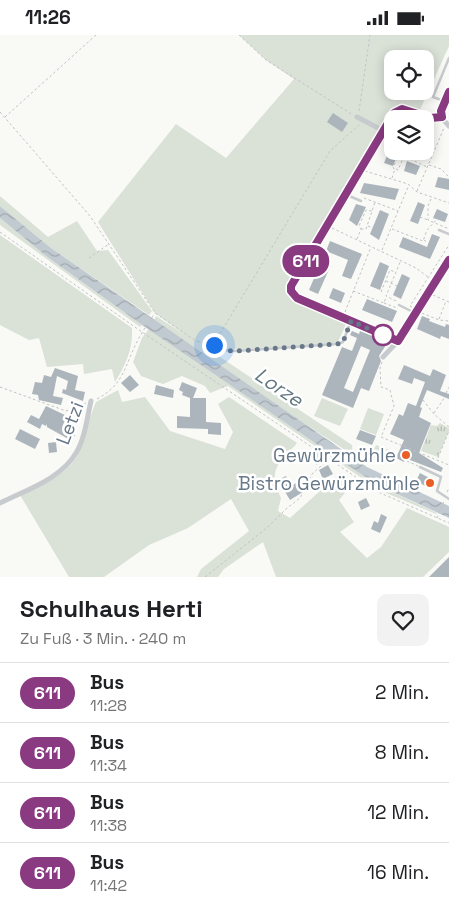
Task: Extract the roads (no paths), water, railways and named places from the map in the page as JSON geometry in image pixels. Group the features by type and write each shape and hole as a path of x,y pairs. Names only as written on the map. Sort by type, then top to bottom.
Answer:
{"street":[{"path":"448,125 442,117 449,92"},
{"path":"398,341 297,298 291,291 291,286 394,113 402,109 430,118 442,117"},
{"path":"357,117 383,133"},
{"path":"384,357 398,341 449,260"},
{"name":"Letzi","path":"0,503 53,476 68,464 77,452 91,401"}],"lane":[{"path":"445,102 433,97 449,58"},
{"path":"345,195 363,199"},
{"path":"439,229 449,234"},
{"path":"310,254 328,261"},
{"path":"399,305 416,311"},
{"path":"214,345 221,350 236,351 337,344 343,342 351,321"},
{"path":"420,467 442,477 437,491 449,499"}],"water":[{"path":"0,206 51,248 367,467 449,506 449,518 380,486 142,325 46,256 0,218"}],"place":[{"name":"Gewürzmühle","path":"406,455"},
{"name":"Bistro Gewürzmühle","path":"430,483"}],"water label":[{"name":"Lorze","path":"279,387"}]}
